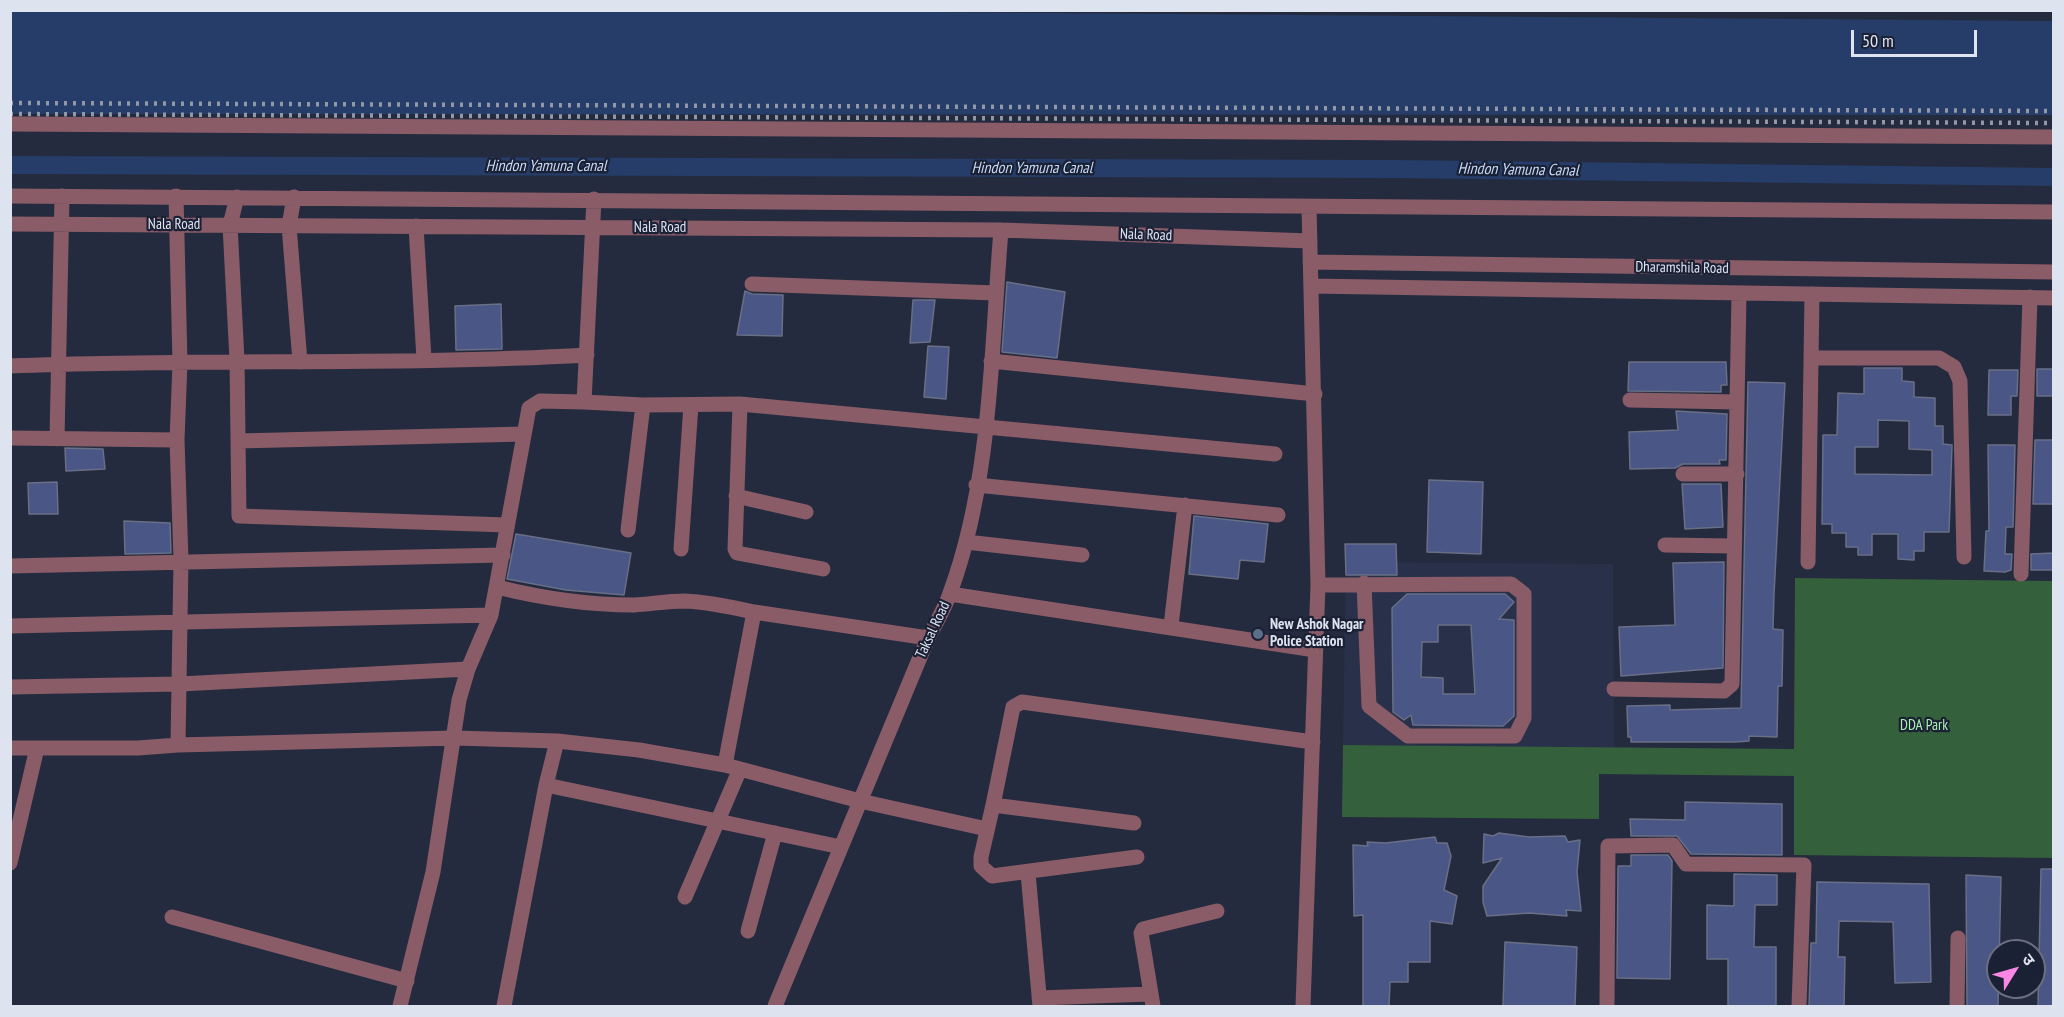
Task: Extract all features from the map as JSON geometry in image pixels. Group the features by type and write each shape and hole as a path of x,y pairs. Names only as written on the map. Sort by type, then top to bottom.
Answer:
{"street":[{"path":"10,124 2054,137"},
{"name":"Nala Road","path":"10,196 2054,212"},
{"path":"57,439 62,196"},
{"path":"176,196 180,363 177,440 181,560 178,745"},
{"path":"237,197 230,225 237,360 238,516 507,525"},
{"path":"294,197 289,226 300,362"},
{"path":"584,402 594,199"},
{"path":"674,228 676,200"},
{"path":"1302,1006 1318,585 1309,207"},
{"name":"Nala Road","path":"10,224 1001,230 1310,241"},
{"path":"416,226 424,359"},
{"name":"Taksal Road","path":"775,1006 928,638 950,594 966,542 985,426 1001,230"},
{"name":"Dharamshila Road","path":"1310,262 2054,272"},
{"path":"752,284 996,293"},
{"name":"Dharamshila Road","path":"1311,286 2054,298"},
{"path":"1614,689 1724,691 1730,687 1737,474 1739,293"},
{"path":"1808,562 1812,294"},
{"path":"2021,574 2030,297"},
{"path":"10,366 237,360 300,362 525,359 586,355"},
{"path":"1811,358 1939,358 1954,367 1960,381 1964,557"},
{"path":"992,361 1315,394"},
{"path":"1630,400 1737,402"},
{"path":"400,1006 433,872 459,700 468,669 491,615 529,408 535,403 740,404 1275,454"},
{"path":"740,404 734,546 737,553 823,569"},
{"path":"628,530 643,405"},
{"path":"681,549 691,405"},
{"path":"238,441 524,434"},
{"path":"10,438 177,440"},
{"path":"1683,474 1737,474"},
{"path":"976,485 1278,515"},
{"path":"736,496 806,512"},
{"path":"1171,626 1185,506"},
{"path":"966,542 1083,555"},
{"path":"1665,545 1733,546"},
{"path":"10,566 181,560 503,555"},
{"path":"1318,585 1364,583 1511,584 1524,594 1524,718 1515,736 1408,736 1369,706 1364,583"},
{"path":"497,587 521,594 594,603 635,604 685,601 726,605 754,612 928,638"},
{"path":"950,594 1171,626 1315,650"},
{"path":"685,897 719,821 732,767 754,612"},
{"path":"10,626 491,615"},
{"path":"10,687 180,684 468,669"},
{"path":"1137,857 1028,873 992,876 986,873 981,866 981,857 1010,710 1022,702 1313,742"},
{"path":"10,748 138,748 454,738 557,741 639,750 732,767 860,801 987,829"},
{"path":"504,1006 546,785 557,741"},
{"path":"10,863 38,748"},
{"path":"546,785 841,847"},
{"path":"993,805 1134,823"},
{"path":"748,931 775,833"},
{"path":"1607,1006 1608,846 1673,844 1686,864 1804,865 1799,1006"},
{"path":"1028,873 1039,1002 1152,1000 1141,933 1143,929 1217,911"},
{"path":"172,917 407,981"},
{"path":"1957,1006 1958,938"}],"shaded area":[{"path":"11,10 798,11 2053,21 2053,115 11,114"},
{"path":"1346,562 1613,564 1614,748 1343,745"}],"green space":[{"name":"DDA Park","path":"1795,578 2053,581 2053,858 1794,855 1794,776 1599,774 1599,819 1342,817 1343,745 1794,749"}],"building":[{"path":"1007,282 1065,292 1057,358 1002,352"},
{"path":"745,291 752,294 783,295 782,336 737,335"},
{"path":"913,300 935,300 930,342 910,343"},
{"path":"501,304 502,349 456,350 455,306"},
{"path":"928,346 949,347 946,399 924,397"},
{"path":"1629,362 1726,362 1727,385 1721,385 1721,392 1628,391"},
{"path":"1864,368 1902,368 1902,381 1914,382 1914,397 1935,398 1935,426 1943,426 1943,444 1952,445 1949,532 1924,532 1924,551 1914,551 1914,560 1898,559 1898,534 1872,534 1872,555 1858,555 1858,547 1846,547 1846,533 1832,533 1832,524 1822,524 1823,435 1837,435 1838,393 1864,394","holes":["1878,420 1909,421 1909,449 1932,450 1932,475 1855,474 1855,447 1878,447"]},
{"path":"2037,369 2054,369 2054,396 2037,396"},
{"path":"1989,370 2018,370 2017,396 2011,396 2011,415 1988,415"},
{"path":"1748,382 1785,383 1773,629 1783,630 1782,686 1778,686 1777,737 1749,736 1749,741 1735,742 1631,742 1631,737 1628,737 1627,706 1670,705 1670,710 1741,708"},
{"path":"1676,411 1727,414 1726,460 1719,460 1720,464 1683,464 1675,468 1630,469 1629,432 1678,430"},
{"path":"2035,440 2054,440 2054,504 2033,504"},
{"path":"1988,445 2015,445 2013,527 2006,527 2005,554 2012,554 2011,570 2005,572 1984,571 1986,531 1989,531"},
{"path":"65,448 103,449 105,469 66,471"},
{"path":"1429,480 1483,482 1481,554 1427,552"},
{"path":"57,482 58,514 29,514 28,483"},
{"path":"1682,484 1721,484 1723,527 1685,529"},
{"path":"1194,516 1268,524 1264,562 1240,560 1238,579 1189,574"},
{"path":"124,521 170,523 171,553 125,554"},
{"path":"516,534 631,553 624,595 566,590 507,579"},
{"path":"1345,544 1396,544 1397,575 1346,575"},
{"path":"2054,553 2054,570 2031,570 2031,554"},
{"path":"1724,562 1723,668 1621,676 1619,627 1675,625 1673,563"},
{"path":"1407,594 1505,594 1514,602 1499,619 1514,620 1514,716 1503,726 1413,725 1411,715 1404,720 1393,712 1392,608","holes":["1438,625 1471,625 1475,694 1443,694 1443,678 1421,677 1422,642 1438,642"]},
{"path":"1685,802 1782,804 1782,855 1691,854 1677,836 1631,836 1630,819 1685,820"},
{"path":"1499,833 1529,837 1565,836 1568,842 1580,840 1577,872 1581,911 1566,910 1567,916 1529,913 1487,916 1483,902 1483,886 1502,858 1483,863 1484,834 1493,836"},
{"path":"1435,837 1437,843 1447,843 1451,856 1444,890 1457,896 1452,924 1430,921 1430,962 1408,962 1408,982 1390,982 1389,1006 1363,1006 1363,915 1354,916 1353,845 1368,846 1367,842 1386,843"},
{"path":"1631,855 1668,855 1672,861 1670,979 1617,978 1618,866 1631,866"},
{"path":"2041,869 2054,869 2054,1006 2038,1006 2038,999 2046,999 2046,939 2039,939"},
{"path":"1734,874 1777,875 1777,905 1755,905 1754,947 1776,947 1776,1006 1728,1006 1728,959 1707,959 1707,905 1734,906"},
{"path":"1966,875 2001,877 2000,939 1986,939 1986,999 1998,999 1998,1006 1967,1006"},
{"path":"1817,882 1929,884 1931,982 1895,983 1893,922 1839,921 1838,957 1845,957 1844,1006 1809,1006 1811,943 1816,943"},
{"path":"1505,942 1577,947 1575,1006 1503,1006"}],"waterway":[{"name":"Hindon Yamuna Canal","path":"10,165 1395,169 2054,177"}],"railway":[{"path":"10,103 2054,111"},
{"path":"10,114 2054,123"}],"place":[{"name":"New Ashok Nagar Police Station","path":"1258,634"}]}
